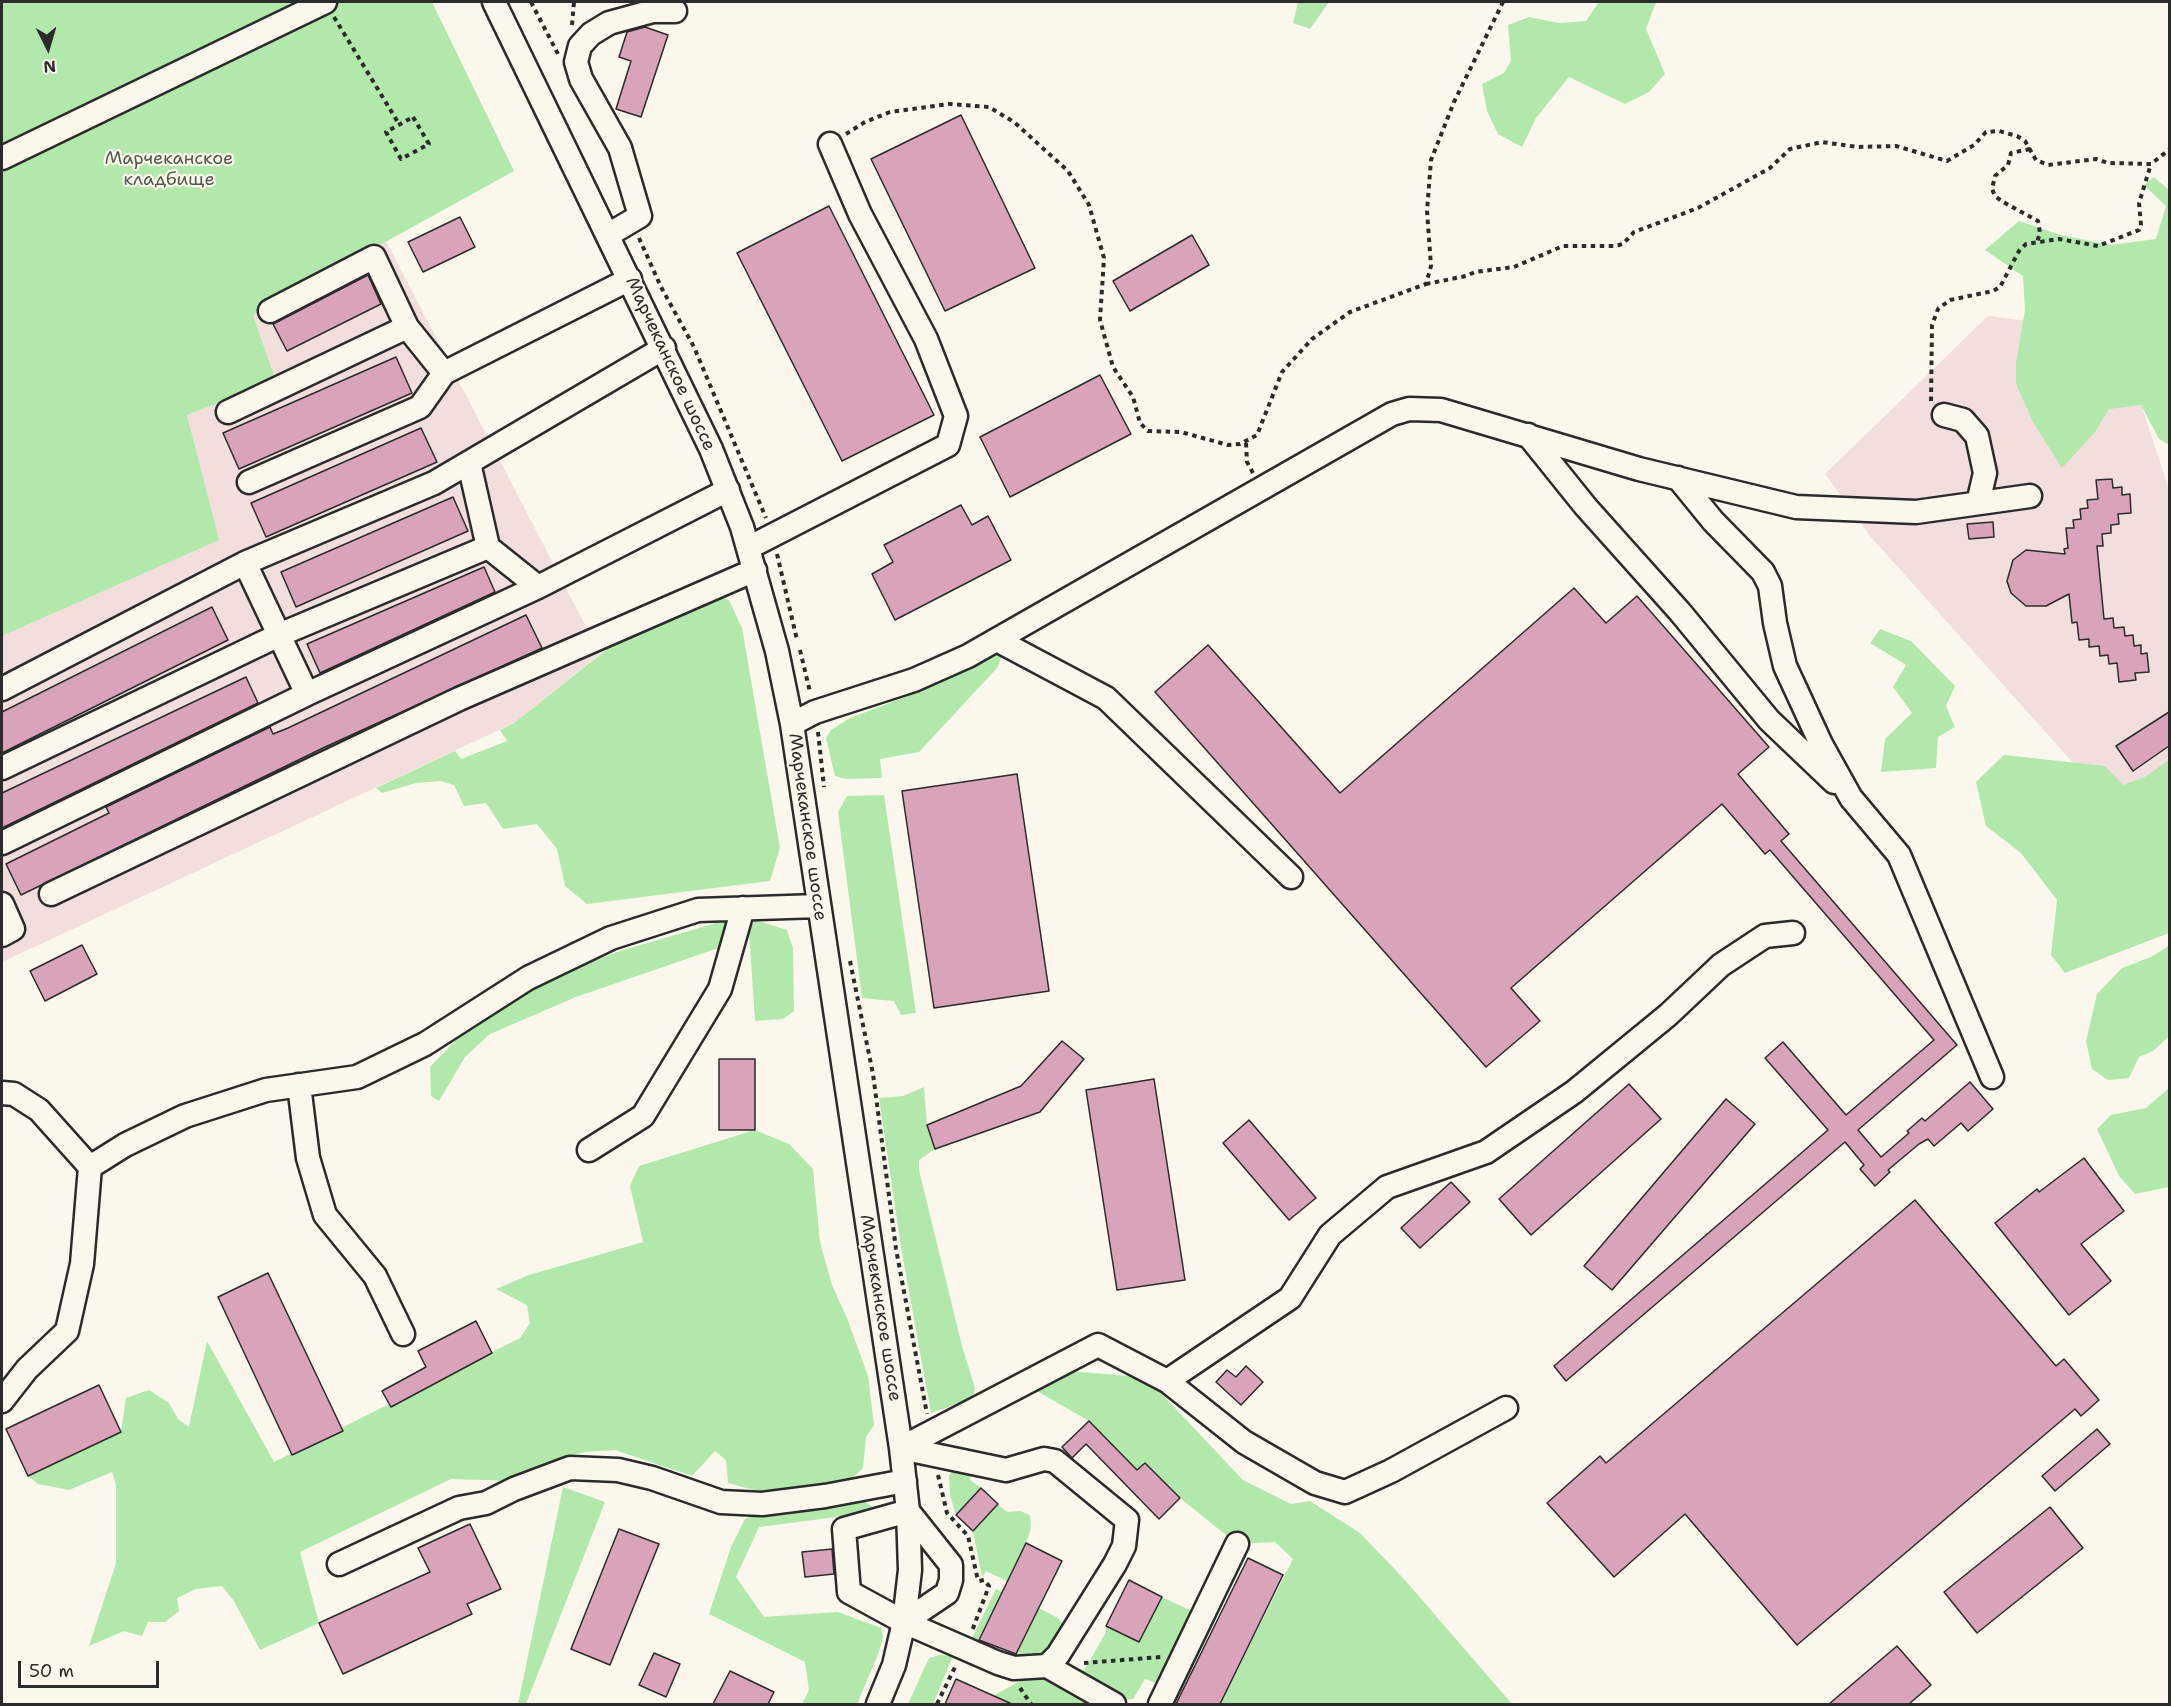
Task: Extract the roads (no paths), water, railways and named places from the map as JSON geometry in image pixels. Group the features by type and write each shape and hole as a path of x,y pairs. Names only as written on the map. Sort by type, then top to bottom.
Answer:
{"street":[{"path":"2,158 325,2"},
{"name":"Марчеканское шоссе","path":"494,2 664,348 728,490 755,570 777,651 792,724 901,1448 908,1511 910,1570 904,1622 894,1665 878,1704"},
{"path":"608,235 640,216 620,148 581,79 576,62 580,46 591,34 609,23 652,11 675,11"},
{"path":"748,548 948,445 956,417 926,339 860,213 830,144"},
{"path":"270,312 374,257 408,327 444,372"},
{"path":"249,482 420,407 444,372 630,279"},
{"path":"228,412 408,327"},
{"path":"2,689 245,563 434,483 664,348"},
{"path":"792,724 815,712 914,680 968,657 1392,414 1409,409 1441,410 1678,478 1796,507 1916,512 2030,496"},
{"path":"1944,415 1964,420 1977,436 1985,473 1978,503"},
{"path":"1528,435 1586,507 1680,612 1769,720 1851,798 1899,855 1992,1077"},
{"path":"469,463 488,547 538,587"},
{"path":"1678,478 1713,521 1763,572 1770,586 1775,623 1785,666 1821,744 1851,798"},
{"path":"2,843 307,694 538,587 728,490"},
{"path":"2,768 279,635 488,547"},
{"path":"245,563 307,694"},
{"path":"51,894 459,699 755,570"},
{"path":"997,640 1106,698 1291,876"},
{"path":"2,903 13,929 2,935"},
{"path":"90,1167 124,1145 185,1116 266,1090 357,1077 425,1044 528,978 610,938 698,910 818,906"},
{"path":"589,1150 643,1116 720,989 743,908"},
{"path":"1167,1381 1290,1298 1330,1235 1387,1187 1486,1152 1574,1092 1668,1015 1721,965 1765,936 1793,933"},
{"path":"299,1085 308,1158 325,1215 375,1276 403,1334"},
{"path":"2,1093 14,1094 39,1110 90,1167 82,1264 67,1331 27,1369 2,1401"},
{"path":"901,1448 1098,1345 1167,1381 1244,1442 1315,1483 1345,1492 1391,1471 1506,1408"},
{"path":"901,1448 1006,1470 1044,1459 1055,1461 1127,1520 1124,1546 1115,1564 1058,1655 1052,1669"},
{"path":"339,1564 459,1508 486,1503 514,1489 570,1468 618,1470 652,1478 721,1502 762,1504 825,1496 905,1481"},
{"path":"904,1622 947,1593 951,1580 951,1565 908,1511 844,1529 849,1592 904,1622 1007,1667 1052,1669 1114,1704"},
{"path":"1160,1704 1237,1544"}],"park label":[{"name":"Марчеканское кладбище","path":"169,169"}]}
